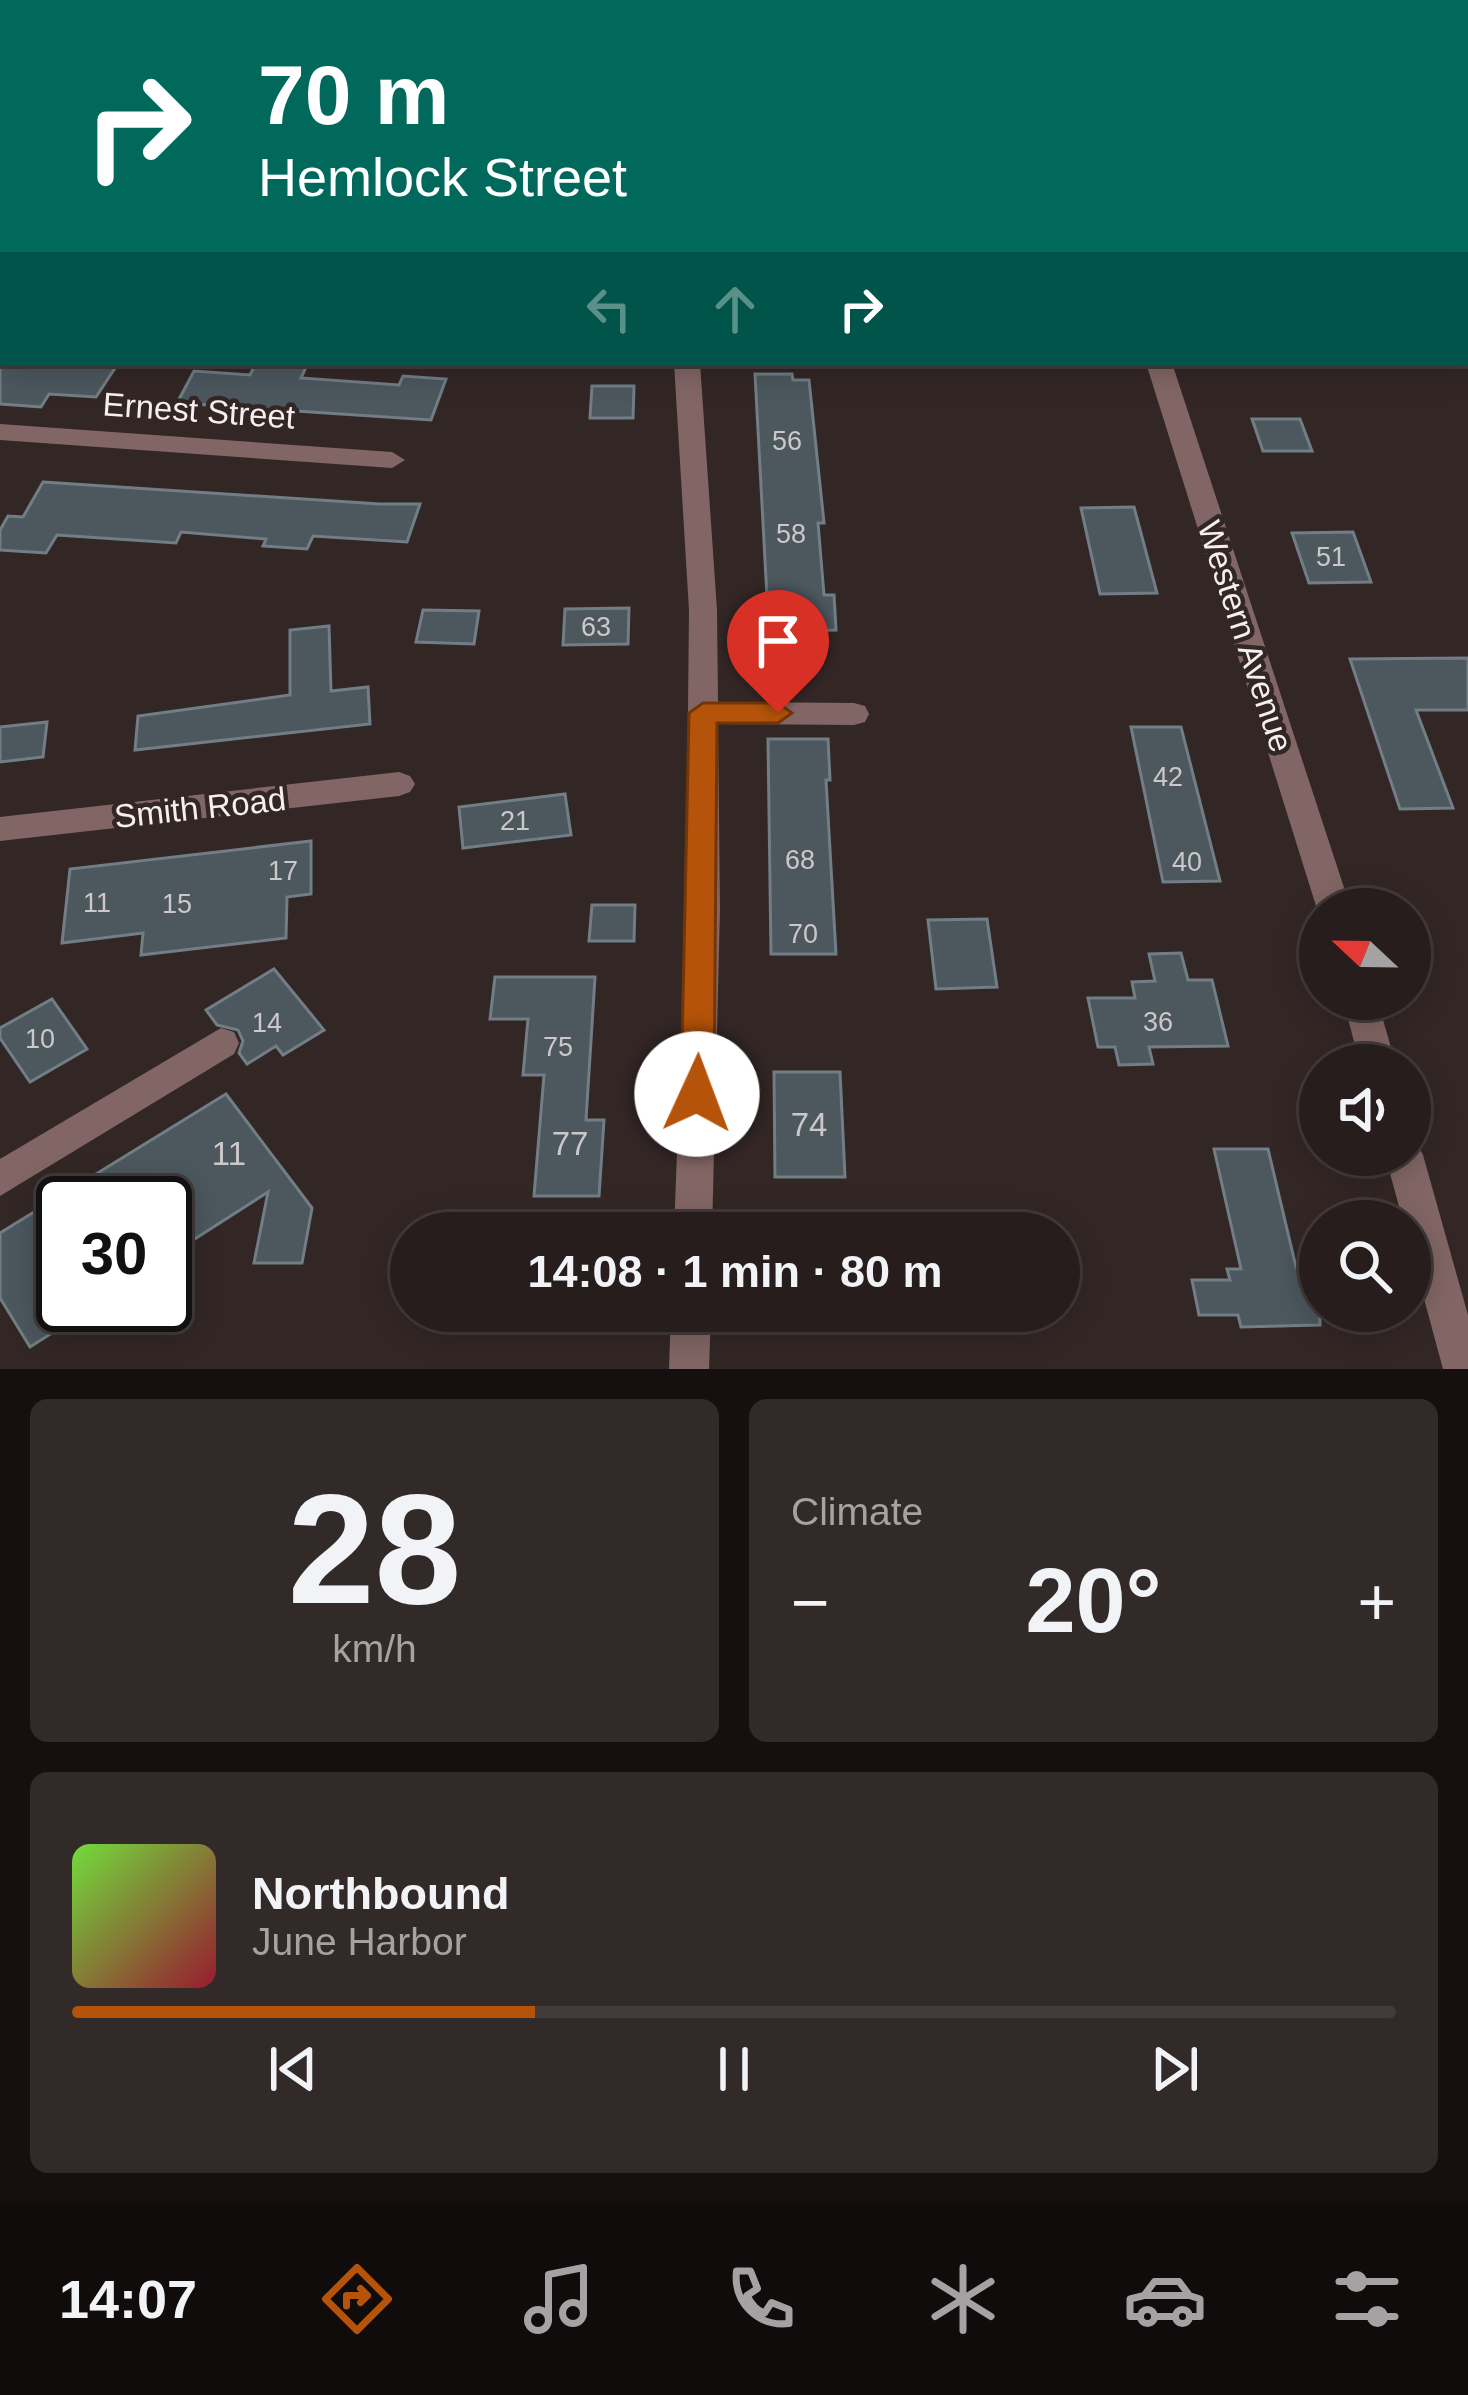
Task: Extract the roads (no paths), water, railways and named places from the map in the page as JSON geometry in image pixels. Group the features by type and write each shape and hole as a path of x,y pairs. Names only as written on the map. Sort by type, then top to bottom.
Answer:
{"street":[{"path":"687,366 703,610 693,1212"},
{"name":"Western Avenue","path":"1160,366 1327,888"},
{"name":"Ernest Street","path":"0,432 392,460"},
{"path":"703,713 854,714"},
{"name":"Smith Road","path":"0,829 399,784"},
{"path":"0,1179 221,1042"},
{"path":"1410,1176 1463,1369"},
{"path":"689,1369 690,1332"}]}
